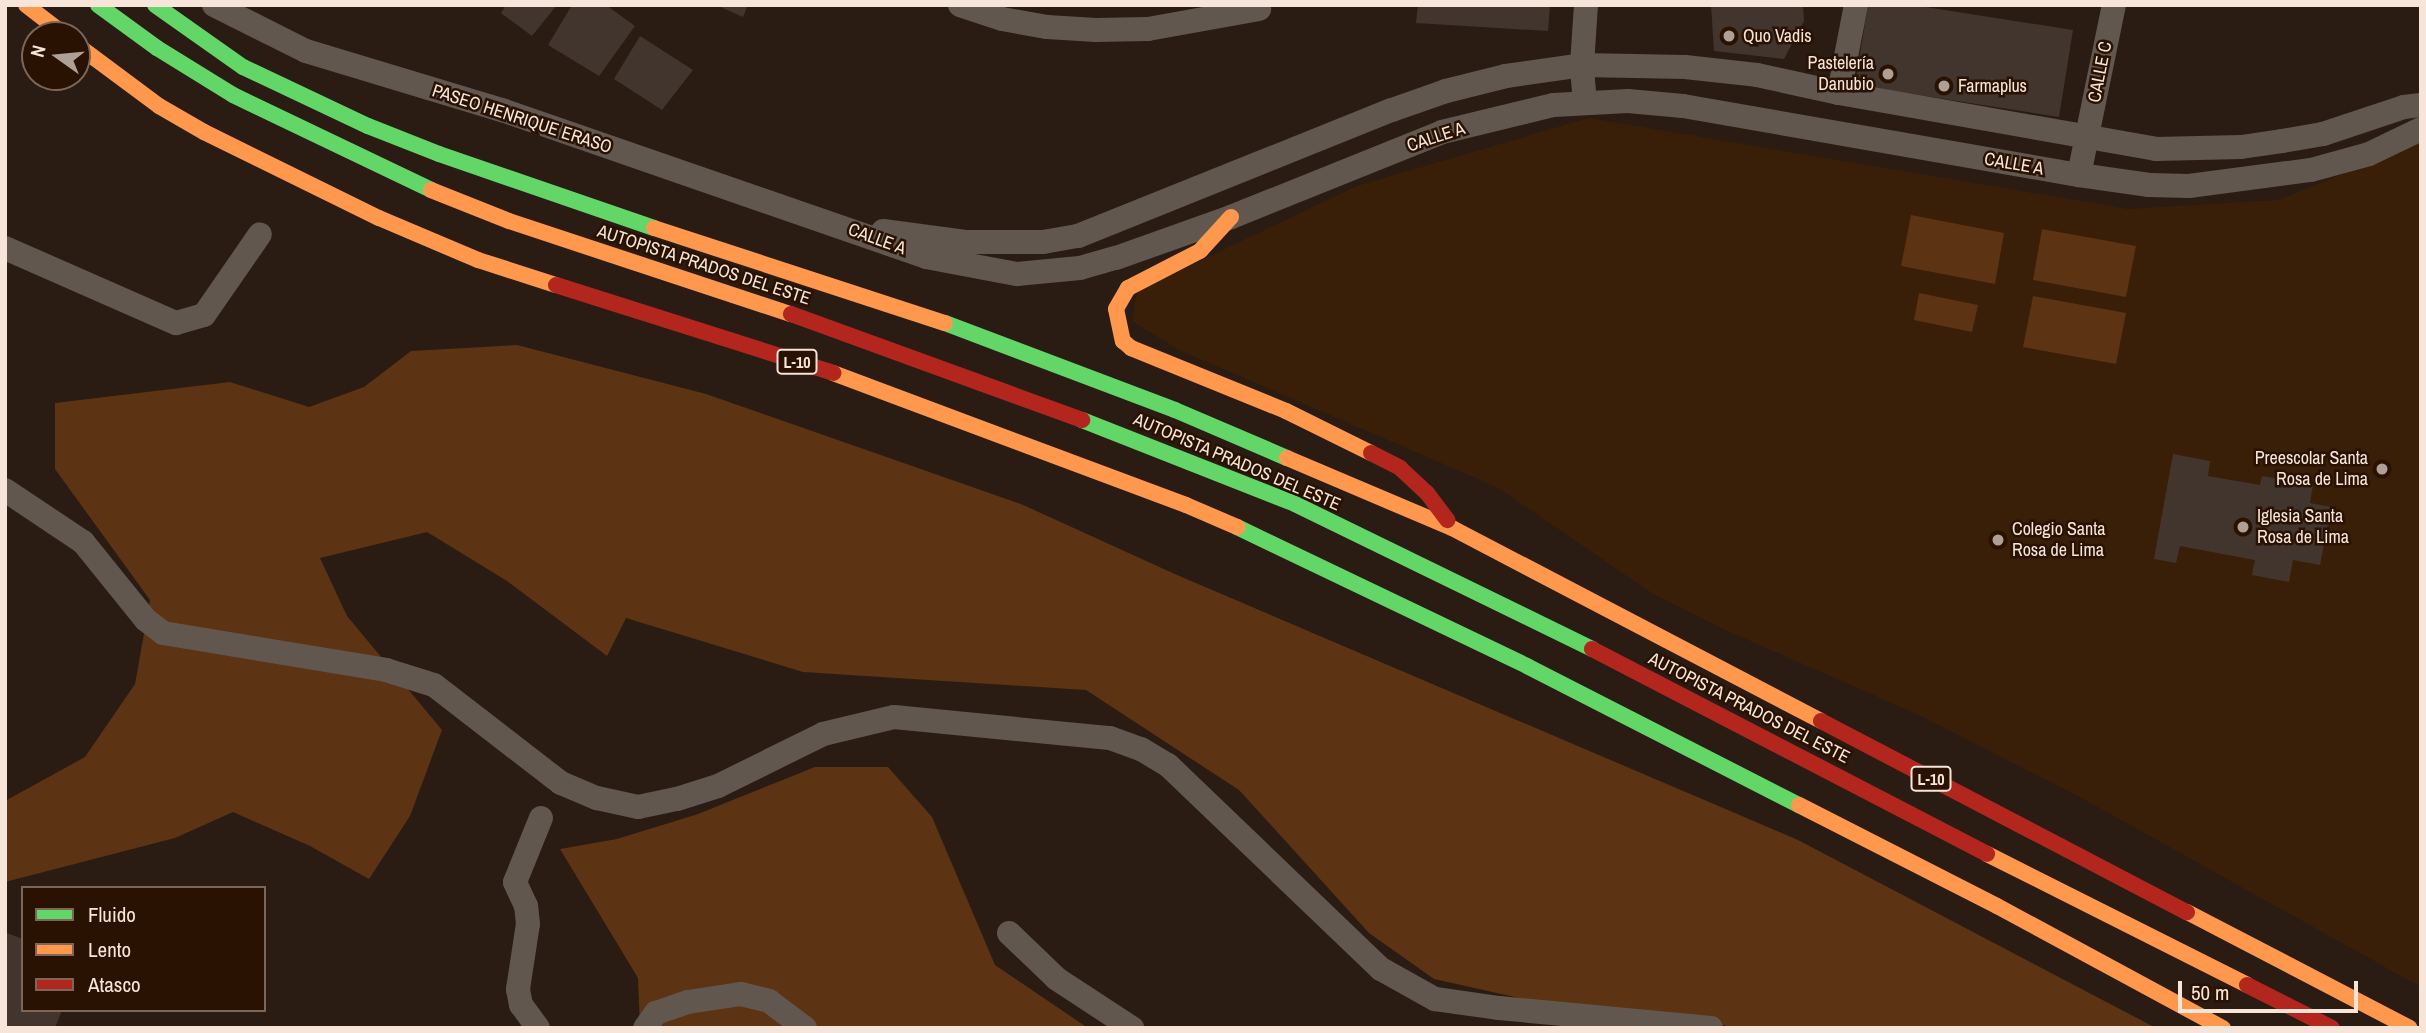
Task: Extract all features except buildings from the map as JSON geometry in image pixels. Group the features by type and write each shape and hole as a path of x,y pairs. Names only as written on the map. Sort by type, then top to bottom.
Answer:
{"highway":[{"path":"26,5 47,21"},
{"name":"AUTOPISTA PRADOS DEL ESTE","path":"98,5 157,48 233,95 412,183 509,221 841,330 1200,464 1295,505 1546,625 2018,870 2332,1028"},
{"path":"155,5 243,67 368,126 439,154 681,237 969,331 1175,410 1452,528"},
{"name":"L-10","path":"91,55 159,106 204,132 379,218 478,260 835,374 1186,505 1282,547 1527,666 1997,906 2223,1028"},
{"path":"1231,217 1200,251 1128,288 1115,309 1123,341 1131,348 1286,411 1400,468 1427,493 1452,528"},
{"name":"L-10","path":"1452,528 2087,860 2242,937 2410,1028"}],"street":[{"name":"PASEO HENRIQUE ERASO","path":"214,5 306,51 502,110 834,224"},
{"path":"960,5 1002,19 1046,27 1096,30 1148,29 1259,9"},
{"path":"1586,5 1582,65 1586,103"},
{"path":"1839,93 1856,5"},
{"name":"CALLE C","path":"2079,175 2114,5"},
{"name":"CALLE A","path":"834,224 967,242 1043,242 1077,236 1446,91 1506,76 1582,65 1685,67 1757,75 2087,139 2156,149 2241,147 2323,134 2404,107 2421,105"},
{"name":"CALLE A","path":"834,224 926,257 1017,274 1080,268 1231,217 1442,132 1554,105 1586,103 1628,101 1683,106 2149,185 2189,186 2267,178 2369,154 2421,129"},
{"path":"5,248 176,323 204,316 260,234"},
{"path":"5,490 83,542 146,620 163,633 386,670 434,685 561,783 597,798 638,807 677,799 718,786 823,734 894,717 1110,738 1141,749 1168,765 1381,969 1435,999 1499,1008 1711,1028"},
{"path":"538,1028 521,1005 518,989 528,924 526,906 516,882 541,818"},
{"path":"1009,933 1058,979 1132,1028"},
{"path":"645,1028 656,1013 688,1002 741,994 769,1001 805,1028"}],"shaded area":[{"name":"Colegio Santa Rosa de Lima","path":"1589,118 2128,209 2279,200 2421,142 2421,987 2080,797 1919,715 1730,632 1652,593 1497,487 1179,350 1132,321 1137,291 1357,186"},
{"path":"1911,215 2004,233 1995,284 1901,266"},
{"path":"2042,229 2136,246 2126,297 2033,280"},
{"path":"1919,293 1978,305 1972,332 1914,320"},
{"path":"2033,296 2126,313 2116,364 2023,347"},
{"path":"517,345 706,394 1021,504 1177,575 1798,840 2156,1028 1734,1028 1708,1021 1564,1008 1434,979 1369,933 1239,790 1086,690 803,672 626,618 607,656 507,581 427,532 320,558 347,616 442,730 410,816 369,879 310,846 233,812 175,838 5,882 5,801 85,757 135,684 150,600 55,469 55,403 230,382 309,407 364,387 411,351"},
{"path":"815,767 888,767 932,817 995,965 1088,1028 640,1028 638,978 560,849 617,839 698,814"}],"traffic: fast":[{"path":"98,5 157,48 233,95 431,190"},
{"path":"155,5 243,67 368,126 439,154 654,228"},
{"path":"945,323 1175,410 1287,458"},
{"path":"1082,420 1295,504 1592,649"},
{"path":"1237,527 1527,666 1799,805"}],"traffic: slow":[{"path":"26,5 47,21"},
{"path":"91,55 159,106 204,132 379,218 478,260 556,285"},
{"path":"431,190 509,221 791,314"},
{"path":"1231,217 1200,251 1128,288 1116,309 1123,341 1131,348 1286,411 1371,453"},
{"path":"654,228 945,323"},
{"path":"833,373 1186,505 1237,527"},
{"path":"1287,458 1452,528 1821,721"},
{"path":"1799,805 1997,906 2223,1028"},
{"path":"1987,854 2247,985"},
{"path":"2187,912 2410,1028"}],"traffic: jam":[{"path":"556,285 833,373"},
{"path":"791,314 1082,420"},
{"path":"1371,453 1400,468 1427,493 1447,520"},
{"path":"1592,649 1987,854"},
{"path":"1821,721 2187,912"},
{"path":"2247,985 2332,1028"}],"place":[{"name":"Quo Vadis","path":"1729,36"},
{"name":"Pastelería Danubio","path":"1888,74"},
{"name":"Farmaplus","path":"1944,86"},
{"name":"Preescolar Santa Rosa de Lima","path":"2382,469"},
{"name":"Iglesia Santa Rosa de Lima","path":"2243,527"},
{"name":"Colegio Santa Rosa de Lima","path":"1998,540"}]}
